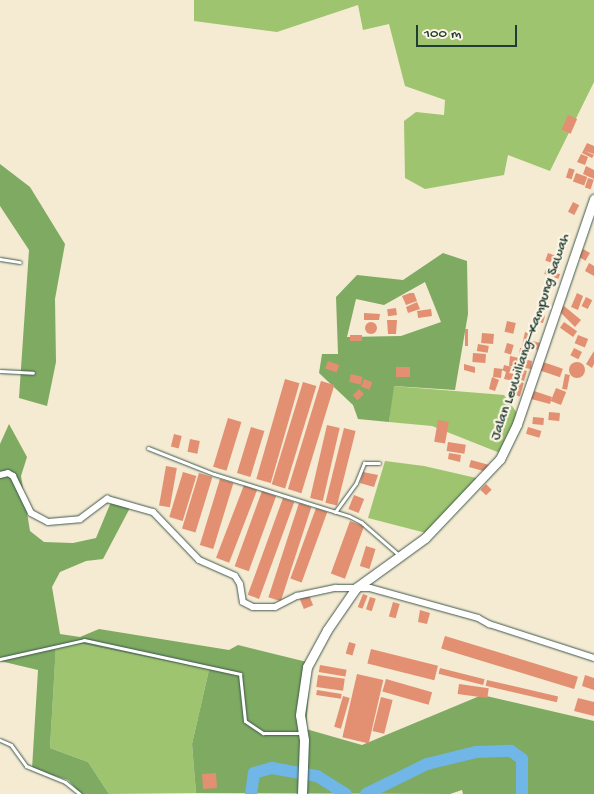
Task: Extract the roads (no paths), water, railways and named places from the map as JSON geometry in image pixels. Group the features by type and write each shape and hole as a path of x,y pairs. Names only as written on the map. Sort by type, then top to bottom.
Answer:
{"main road":[{"name":"Jalan Leuwiliang–Kampung Sawah","path":"302,794 304,736 301,701 308,667 327,630 356,588 425,538 500,459 517,424 594,199"}],"street":[{"path":"0,474 8,472 14,476 31,513 48,522 80,519 107,499 153,512 200,560 235,576 240,584 243,602 253,607 275,607 297,596 356,588 370,588 478,618 489,624 594,658"}],"lane":[{"path":"0,259 20,262"},
{"path":"0,371 32,373"},
{"path":"148,448 214,474 361,522 400,555"},
{"path":"335,512 364,464 379,463"},
{"path":"0,659 84,640 240,674 245,721 263,733 304,736"},
{"path":"0,740 12,745 26,766 65,782 80,794"}],"waterway":[{"path":"366,794 427,764 476,752 511,751 522,759 522,794"},
{"path":"251,794 254,773 272,768 317,776 346,794"}]}
